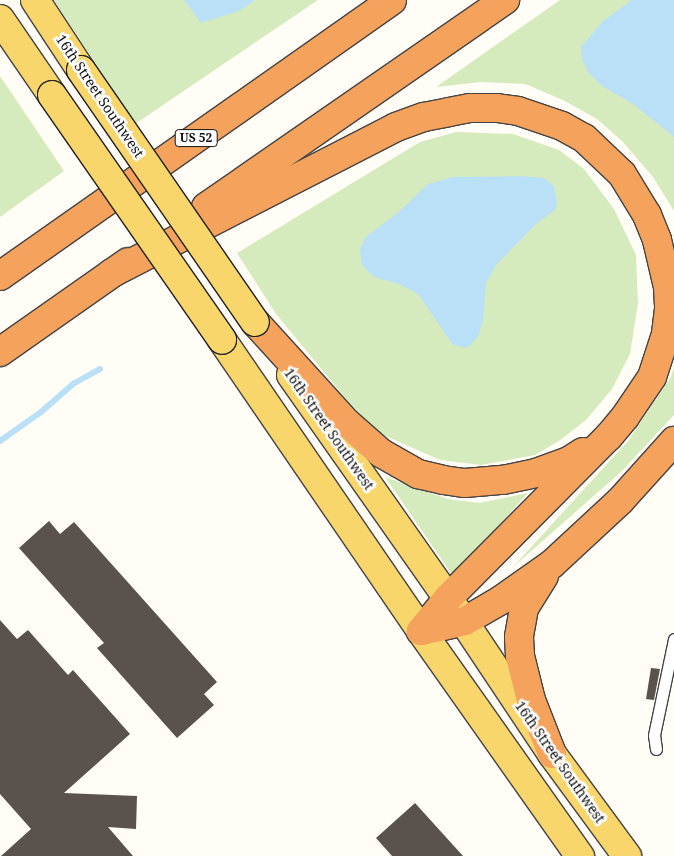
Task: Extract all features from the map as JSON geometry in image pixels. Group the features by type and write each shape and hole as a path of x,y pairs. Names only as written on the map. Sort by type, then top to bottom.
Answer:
{"highway":[{"name":"US 52","path":"0,276 392,0"},
{"path":"0,352 505,0"},
{"path":"112,273 396,127 424,117 470,108 518,111 562,126 584,138 622,174 647,216 664,266 669,310 661,353 652,377 640,398 608,437 448,598 421,631"},
{"path":"255,322 347,423 381,453 418,474 465,483 519,478 567,462 608,437"},
{"path":"421,631 464,621 501,600 552,564 620,501 674,442"},
{"path":"552,564 524,608 518,638 520,656 531,700 552,754"}],"main road":[{"name":"16th Street Southwest","path":"35,0 81,70 255,322 464,621 552,754 627,856"},
{"path":"0,19 421,631 580,856"}],"lane":[{"path":"656,749 654,735 674,639"}],"green space":[{"path":"54,0 318,0 135,124"},
{"path":"560,0 674,0 674,211 653,177 623,142 597,119 563,100 525,84 481,82 436,87"},
{"path":"0,76 64,171 0,217"},
{"path":"456,132 513,134 559,150 584,169 614,209 636,255 638,303 630,354 612,389 586,420 559,441 535,455 481,465 440,460 379,433 347,400 276,314 237,253 420,142"},
{"path":"674,367 674,415 622,471 512,568 628,441 671,377"},
{"path":"385,477 448,499 479,503 528,493 453,576"}],"water":[{"path":"184,0 255,0 239,11 201,23"},
{"path":"632,0 674,0 674,137 633,104 602,86 588,72 582,59 581,47 603,21"},
{"path":"519,176 544,178 554,186 557,204 554,211 537,223 497,264 486,283 483,320 478,337 467,348 453,345 418,294 399,284 374,277 362,265 360,248 366,237 401,210 428,184 453,177"}],"building":[{"path":"49,521 60,534 74,522 217,682 204,694 214,705 177,738 97,648 104,643 19,548"},
{"path":"0,620 17,639 28,630 68,675 73,670 130,734 64,793 137,796 136,829 108,827 133,856 1,856 31,829 0,794"},
{"path":"651,668 660,669 654,700 646,699"},
{"path":"415,803 463,856 392,856 376,838"}],"waterway":[{"path":"0,441 41,412 73,384 100,369"}]}
